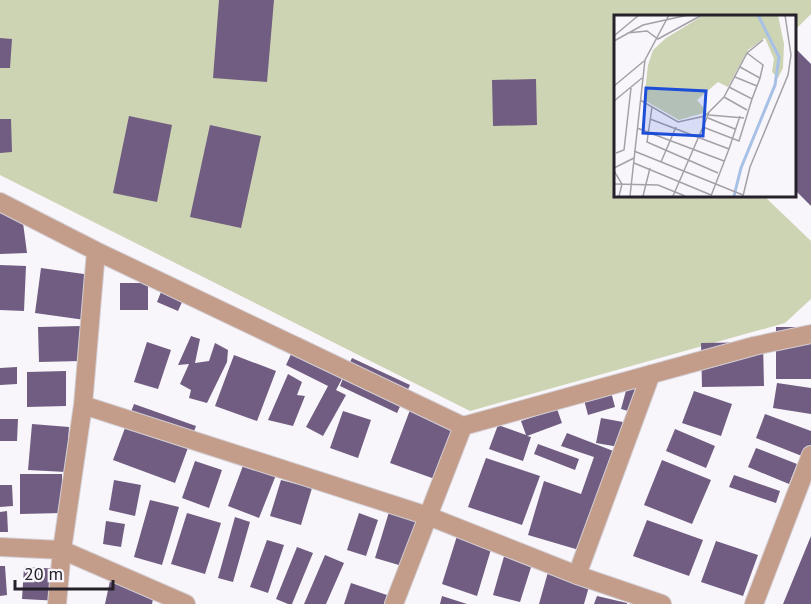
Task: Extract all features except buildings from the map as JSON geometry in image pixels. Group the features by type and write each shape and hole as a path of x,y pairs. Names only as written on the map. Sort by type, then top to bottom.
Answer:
{"street":[{"path":"0,202 96,251 463,426 754,346 811,334"},
{"path":"57,604 62,550 83,405 96,251"},
{"path":"577,574 651,374"},
{"path":"83,405 428,516 577,574 663,604"},
{"path":"394,604 463,426"},
{"path":"754,604 804,491 811,455"},
{"path":"0,547 62,550 186,604"}],"green space":[{"path":"0,0 811,0 811,14 796,29 796,15 614,15 614,196 764,196 811,241 811,299 785,323 470,411 0,175"}]}
